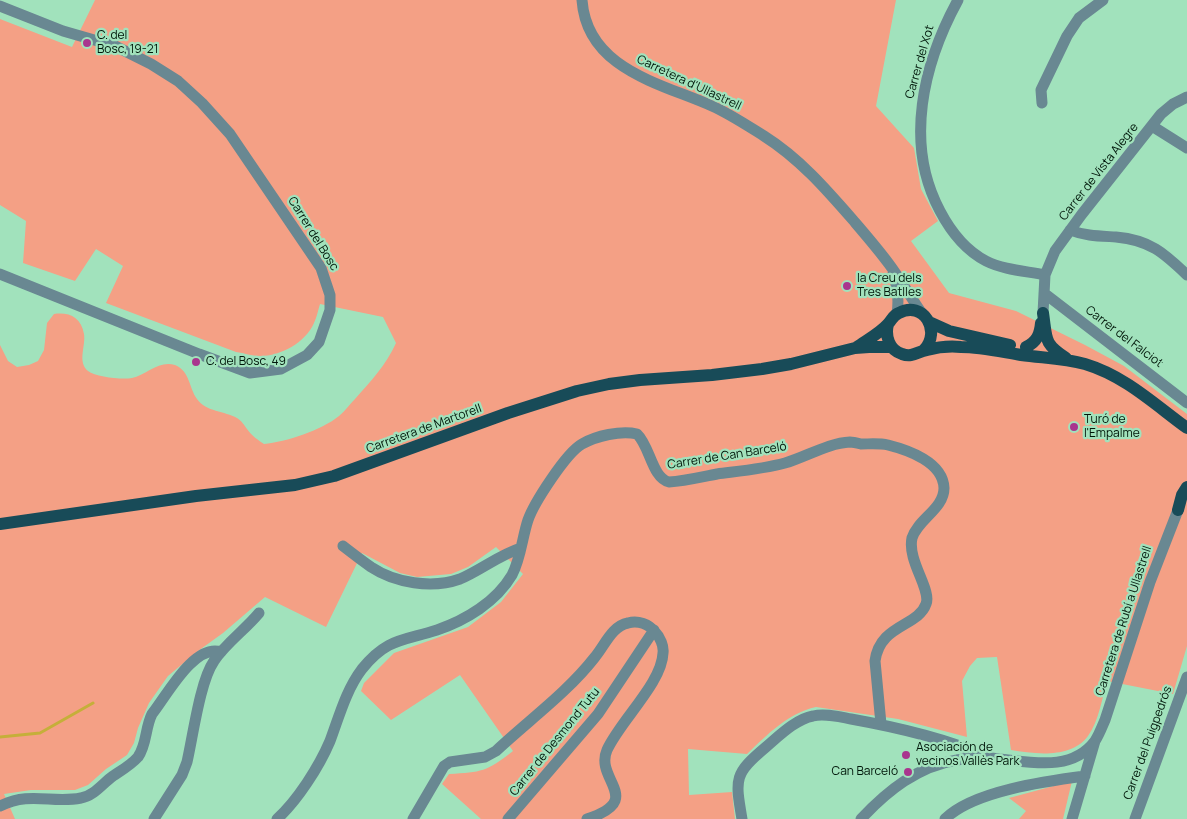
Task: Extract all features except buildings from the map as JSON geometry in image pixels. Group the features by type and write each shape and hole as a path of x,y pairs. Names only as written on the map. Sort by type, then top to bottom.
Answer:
{"main road":[{"name":"Carretera de Martorell","path":"855,348 888,324 897,314 908,310 926,318 941,329 1026,347 1053,357"},
{"path":"1026,347 1038,336 1043,313"},
{"path":"1043,313 1046,337 1049,344 1055,351 1070,360"},
{"path":"924,350 932,337 931,327 926,318"},
{"path":"888,324 886,334 892,347"},
{"name":"Carretera de Martorell","path":"0,524 178,498 295,485 334,476 379,461 508,413 577,391 640,380 762,369 791,364 855,348 892,347 905,355 915,355 924,350 962,346 1070,360 1097,368 1123,381 1138,390 1187,428"},
{"path":"1183,505 1182,496 1187,487"}],"street":[{"name":"Carretera d'Ullastrell","path":"582,0 586,22 591,34 597,45 606,55 646,79 714,107 766,137 820,182 888,263 926,318"},
{"name":"Carrer del Xot","path":"958,0 946,22 922,103 920,138 927,180 933,198 945,220 957,238 972,252 986,261 1001,267 1045,275"},
{"path":"1042,103 1041,90 1067,36 1079,18 1103,0"},
{"name":"Carrer del Bosc","path":"0,6 63,31 115,46 151,64 184,87 230,134 321,268 330,295 330,310 319,342 307,355 281,369 250,373 0,274"},
{"name":"Carrer de Vista Alegre","path":"1043,313 1045,275 1055,251 1161,114 1173,104 1187,97"},
{"path":"1152,126 1187,148"},
{"path":"1070,230 1082,235 1139,240 1164,253 1187,275"},
{"name":"Carretera d'Ullastrell","path":"888,263 896,283 898,298 897,314"},
{"name":"Carrer del Falciot","path":"1044,293 1187,403"},
{"name":"Carrer de Can Barceló","path":"277,819 308,781 329,743 351,686 369,661 388,645 452,624 481,608 499,592 512,574 528,519 548,485 575,450 582,444 599,438 626,433 637,434 646,446 659,476 669,482 785,463 850,442 886,445 904,450 919,456 940,473 944,490 938,505 917,528 912,541 912,557 927,598 927,603 917,615 886,637 879,644 876,651 875,661 881,724"},
{"name":"Carretera de Rubí a Ullastrell","path":"1072,819 1095,741 1105,720 1150,582 1183,505"},
{"path":"343,546 385,574 425,584 459,579 509,552 521,548"},
{"path":"154,819 182,774 187,762 208,672 221,652 259,613"},
{"path":"413,819 444,766 450,762 485,757 496,750 576,679 619,626 635,622 643,623 654,630 660,638 663,649 662,660 651,684 627,717 606,752 604,761 616,793 614,804 600,815 587,819"},
{"name":"Carrer de Desmond Tutu","path":"508,819 598,714 654,630"},
{"path":"0,806 16,800 87,797 138,758 142,751 148,722 183,671 207,651 221,652"},
{"name":"Carrer del Puigpedrós","path":"1135,819 1187,677"},
{"path":"742,819 738,784 740,772 791,727 815,715 881,724 939,739 989,758"},
{"path":"861,819 889,792 927,768 957,760 989,758 1051,763 1074,758 1095,741"},
{"path":"945,819 976,799 1058,778 1085,776"}],"shaded area":[{"path":"95,0 896,0 876,106 914,148 921,189 938,221 911,241 949,293 1016,311 1085,345 1124,366 1187,414 1187,646 1173,694 1107,681 1095,723 1088,736 1081,743 1062,752 1052,753 1031,753 1011,750 997,657 977,658 962,681 967,737 898,719 816,707 787,719 747,754 688,749 689,795 732,792 735,819 481,819 442,784 449,774 483,770 513,751 460,675 391,720 361,691 364,683 394,653 468,627 501,602 523,574 496,547 468,567 451,574 417,577 400,573 362,553 326,627 265,597 168,676 149,703 138,728 134,743 127,755 106,769 88,785 75,790 31,790 4,794 15,819 0,819 0,345 8,361 17,367 29,365 38,361 44,350 47,323 54,314 69,315 80,323 82,328 84,339 82,359 88,371 103,376 128,379 164,364 175,365 184,371 194,395 201,403 210,409 237,418 253,436 264,444 283,441 303,434 323,426 339,416 378,373 396,343 383,317 320,304 310,330 305,337 292,347 276,354 257,356 236,352 106,303 123,266 96,249 75,281 23,263 26,221 0,205 0,19 72,47"},
{"path":"1072,781 1063,819 1019,819 1026,811 1009,798"}],"waterway":[{"path":"0,737 40,733 93,703"}],"place":[{"name":"C. del Bosc, 19-21","path":"87,43"},
{"name":"la Creu dels Tres Batlles","path":"847,286"},
{"name":"C. del Bosc, 49","path":"196,362"},
{"name":"Turó de l'Empalme","path":"1074,427"},
{"name":"Asociación de vecinos Vallès Park","path":"906,755"},
{"name":"Can Barceló","path":"908,772"}]}
